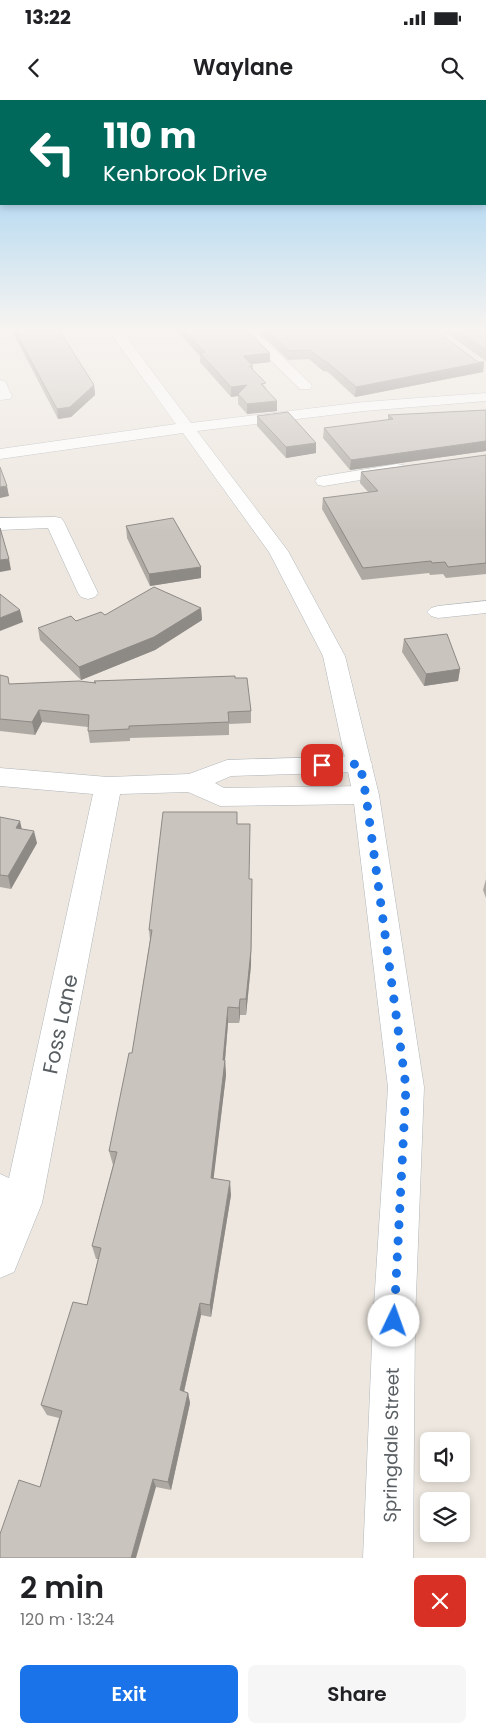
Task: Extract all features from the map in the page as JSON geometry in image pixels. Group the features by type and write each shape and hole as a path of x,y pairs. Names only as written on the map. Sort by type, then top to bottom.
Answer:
{"street":[{"name":"Springdale Street","path":"163,395 278,550 334,656 363,780 406,1087 394,1321 388,1558"},
{"path":"0,454 323,410 486,397"},
{"path":"324,481 416,466"},
{"path":"0,524 55,522 88,593"},
{"path":"438,612 486,607"},
{"path":"0,777 108,786 192,783 220,797 363,780"},
{"name":"Foss Lane","path":"0,1258 12,1198 108,786"}],"building":[{"path":"50,395 83,395 70,407 57,409"},
{"path":"239,395 271,395 277,401 247,404"},
{"path":"486,410 486,441 351,460 324,428 393,419 388,415"},
{"path":"288,412 316,443 286,447 257,416"},
{"path":"486,455 486,563 448,567 445,562 432,563 431,561 363,568 323,498 378,491 361,472"},
{"path":"0,467 7,486 0,487"},
{"path":"173,518 201,567 149,574 126,526"},
{"path":"0,528 9,559 0,560"},
{"path":"154,587 201,608 154,637 79,667 38,628 71,616 76,621 101,612 105,615"},
{"path":"0,594 20,610 0,618"},
{"path":"447,634 460,669 426,674 404,639"},
{"path":"0,675 8,677 9,684 79,681 96,683 94,681 235,676 235,678 247,678 251,711 228,712 229,722 129,726 129,729 88,731 89,715 39,710 32,722 0,719"},
{"path":"163,812 237,812 237,824 250,824 249,879 252,879 251,950 246,999 240,999 239,1008 228,1007 223,1060 225,1060 211,1178 230,1181 210,1305 200,1303 180,1390 188,1393 168,1482 153,1479 131,1558 0,1558 0,1534 19,1480 40,1487 62,1411 41,1405 73,1302 87,1305 101,1248 92,1246 117,1152 109,1151 129,1053 132,1053 152,930 149,930"},
{"path":"0,817 20,821 16,828 34,831 8,876 0,875"}],"route":[{"path":"322,765 360,764 406,1087 394,1321"}]}
